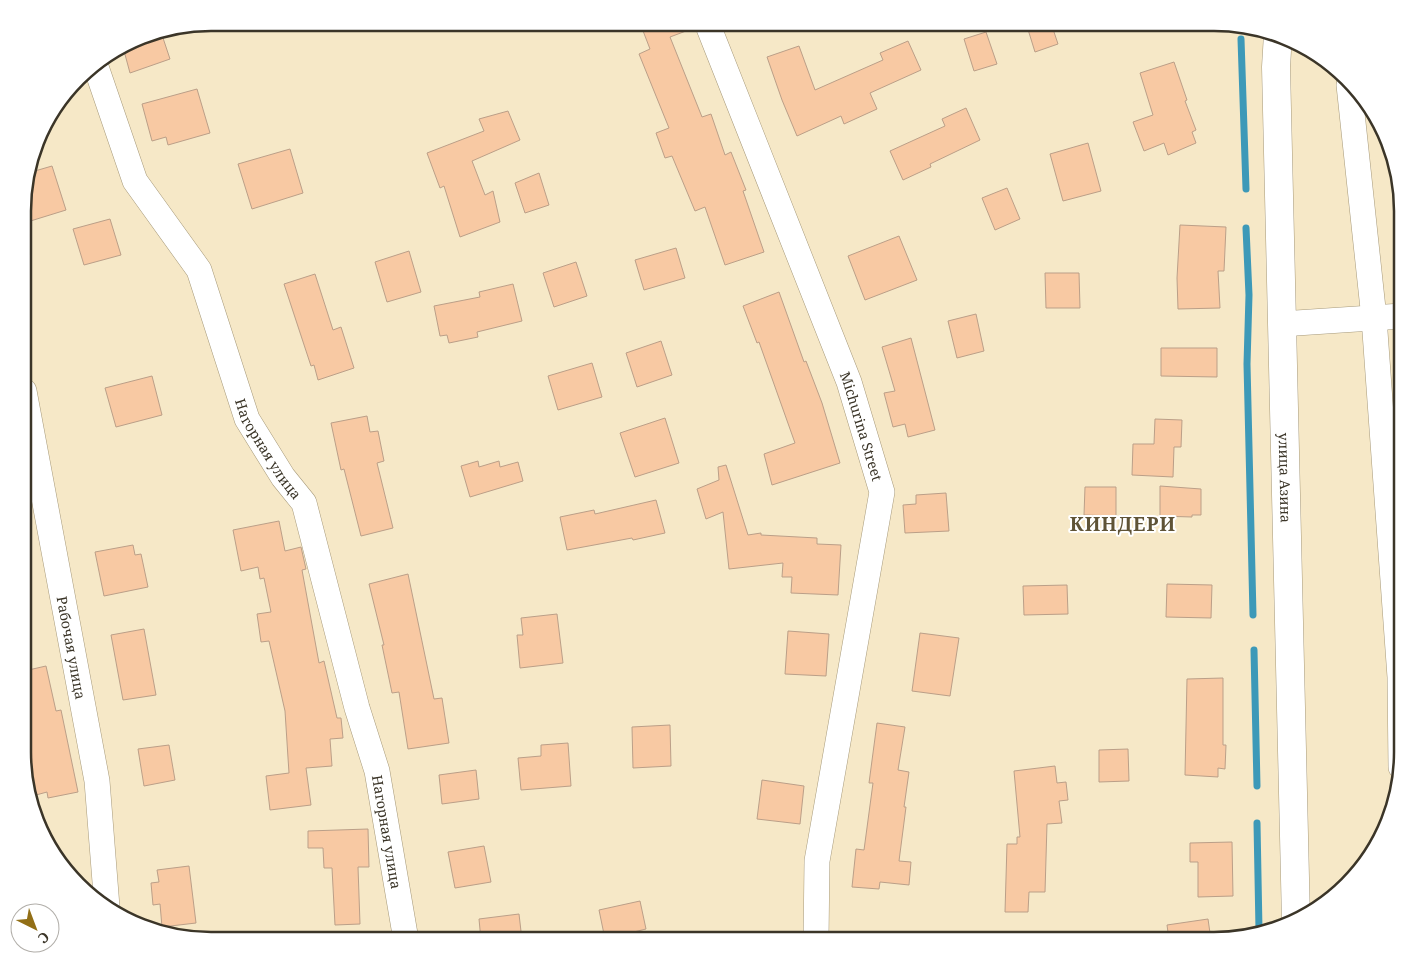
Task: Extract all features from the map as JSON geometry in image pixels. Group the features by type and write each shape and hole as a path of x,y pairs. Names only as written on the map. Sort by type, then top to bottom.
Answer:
{"main road":[{"name":"улица Азина","path":"1277,43 1276,67 1281,324 1296,912"}],"street":[{"name":"Michurina Street","path":"711,31 849,382 882,492 817,861 816,932"},
{"name":"Нагорная улица","path":"98,72 135,182 199,270 247,419 283,477 304,503 357,708 377,771 405,932"},
{"path":"1350,94 1374,318 1394,594"},
{"path":"1281,324 1394,317"},
{"name":"Рабочая улица","path":"31,428 97,781 106,898"}],"building":[{"path":"643,31 686,31 670,37 702,117 711,114 725,155 731,152 746,190 743,191 764,252 725,265 705,207 695,211 672,156 665,158 656,133 669,128 639,54 650,49"},
{"path":"1028,31 1054,31 1058,44 1035,52"},
{"path":"986,32 997,64 974,71 964,39"},
{"path":"163,38 170,59 130,73 125,53"},
{"path":"908,41 921,70 870,93 877,109 844,124 841,116 797,136 767,57 799,46 815,90 883,60 880,53"},
{"path":"1174,62 1187,100 1185,101 1196,130 1192,132 1196,143 1168,155 1164,143 1144,151 1133,122 1153,115 1140,73"},
{"path":"197,89 210,133 168,145 166,137 152,141 142,104"},
{"path":"966,108 980,140 930,164 931,167 903,180 890,151 945,126 942,119"},
{"path":"508,111 520,140 472,161 485,195 493,191 500,222 460,237 444,186 440,188 427,153 484,131 479,119"},
{"path":"1088,143 1101,191 1063,201 1050,154"},
{"path":"290,149 303,193 252,209 238,164"},
{"path":"52,166 66,210 31,221 33,188 36,171"},
{"path":"539,173 549,205 525,213 515,183"},
{"path":"1007,188 1020,219 995,230 982,198"},
{"path":"110,219 121,255 84,265 73,229"},
{"path":"1180,225 1226,227 1224,271 1218,271 1220,308 1178,309 1177,278"},
{"path":"899,236 917,280 865,300 848,256"},
{"path":"676,248 685,278 644,290 635,260"},
{"path":"409,251 421,292 387,302 375,262"},
{"path":"576,262 587,296 554,307 543,273"},
{"path":"1045,273 1079,273 1080,308 1046,308"},
{"path":"315,274 333,330 341,327 354,368 318,380 314,365 311,366 284,284"},
{"path":"513,284 522,321 477,332 478,337 449,343 447,335 440,336 434,306 480,297 479,292"},
{"path":"779,292 804,362 806,361 822,403 840,463 772,485 764,454 795,443 759,342 757,343 743,306"},
{"path":"976,314 984,351 957,358 948,321"},
{"path":"911,338 935,430 908,437 905,424 893,427 884,393 895,391 882,347"},
{"path":"661,341 672,375 637,387 626,353"},
{"path":"1161,348 1217,348 1217,377 1161,376"},
{"path":"592,363 602,397 558,410 548,376"},
{"path":"152,376 162,415 116,427 105,388"},
{"path":"367,416 370,432 378,431 384,461 377,463 393,528 361,536 344,469 341,470 331,423"},
{"path":"665,418 679,463 635,477 620,433"},
{"path":"1155,419 1182,420 1181,447 1174,447 1173,477 1132,475 1133,444 1154,444"},
{"path":"478,461 479,467 499,461 500,467 518,462 523,481 470,497 461,466"},
{"path":"726,465 748,535 761,533 761,535 817,538 817,544 841,545 838,595 791,593 792,577 782,577 783,563 729,569 723,512 706,519 697,489 719,480 718,467"},
{"path":"1160,486 1201,489 1201,515 1192,515 1192,517 1160,516"},
{"path":"1085,487 1116,487 1116,516 1084,515"},
{"path":"946,493 949,531 905,533 903,505 916,504 916,495"},
{"path":"656,500 665,533 567,550 560,517 594,510 595,514"},
{"path":"279,521 285,551 301,547 306,569 302,570 319,663 324,661 337,718 341,718 343,738 330,739 332,766 306,768 311,805 270,810 266,776 289,773 285,711 269,641 261,642 257,614 271,612 264,578 260,579 258,567 241,571 233,530"},
{"path":"133,545 135,555 141,554 148,587 104,596 95,552"},
{"path":"408,574 434,699 442,698 449,743 408,749 399,692 392,693 382,645 384,645 369,584"},
{"path":"1167,584 1212,585 1211,618 1166,617"},
{"path":"1067,585 1068,614 1024,615 1023,586"},
{"path":"557,614 563,663 520,668 517,635 523,635 521,618"},
{"path":"144,629 156,695 123,700 111,635"},
{"path":"788,631 829,634 826,676 785,674"},
{"path":"920,633 959,638 950,696 912,691"},
{"path":"46,666 56,711 61,710 78,792 48,798 47,792 36,795 31,752 31,669"},
{"path":"1223,678 1223,745 1226,745 1225,769 1218,768 1218,777 1185,775 1187,679"},
{"path":"877,723 905,727 898,770 909,772 899,861 911,862 909,885 880,882 879,889 852,887 856,849 864,850 873,783 869,783"},
{"path":"670,725 671,766 633,768 632,727"},
{"path":"568,743 571,786 521,790 518,758 541,756 541,745"},
{"path":"169,745 175,780 144,786 138,749"},
{"path":"1128,749 1129,781 1099,782 1099,750"},
{"path":"1055,766 1057,783 1066,782 1068,800 1059,801 1062,823 1047,824 1045,892 1029,892 1028,912 1005,912 1007,844 1017,844 1017,837 1020,837 1014,771"},
{"path":"476,770 479,799 442,804 439,775"},
{"path":"762,780 804,786 800,824 757,819"},
{"path":"368,829 369,867 358,867 360,924 335,925 332,868 324,868 323,848 308,848 308,831"},
{"path":"1232,842 1233,896 1198,897 1198,862 1190,862 1190,843"},
{"path":"484,846 491,882 455,888 448,852"},
{"path":"189,866 196,923 167,926 162,925 160,904 153,905 151,883 159,882 157,870"},
{"path":"640,901 646,929 634,932 604,932 599,910"},
{"path":"519,914 521,932 480,932 479,919"},
{"path":"1208,919 1210,932 1168,932 1167,925"}],"waterway":[{"path":"1241,39 1246,189"},
{"path":"1246,228 1249,295 1247,364 1253,615"},
{"path":"1254,650 1257,786"},
{"path":"1257,823 1259,926"}],"district":[{"name":"КИНДЕРИ","path":"1123,524"}]}
